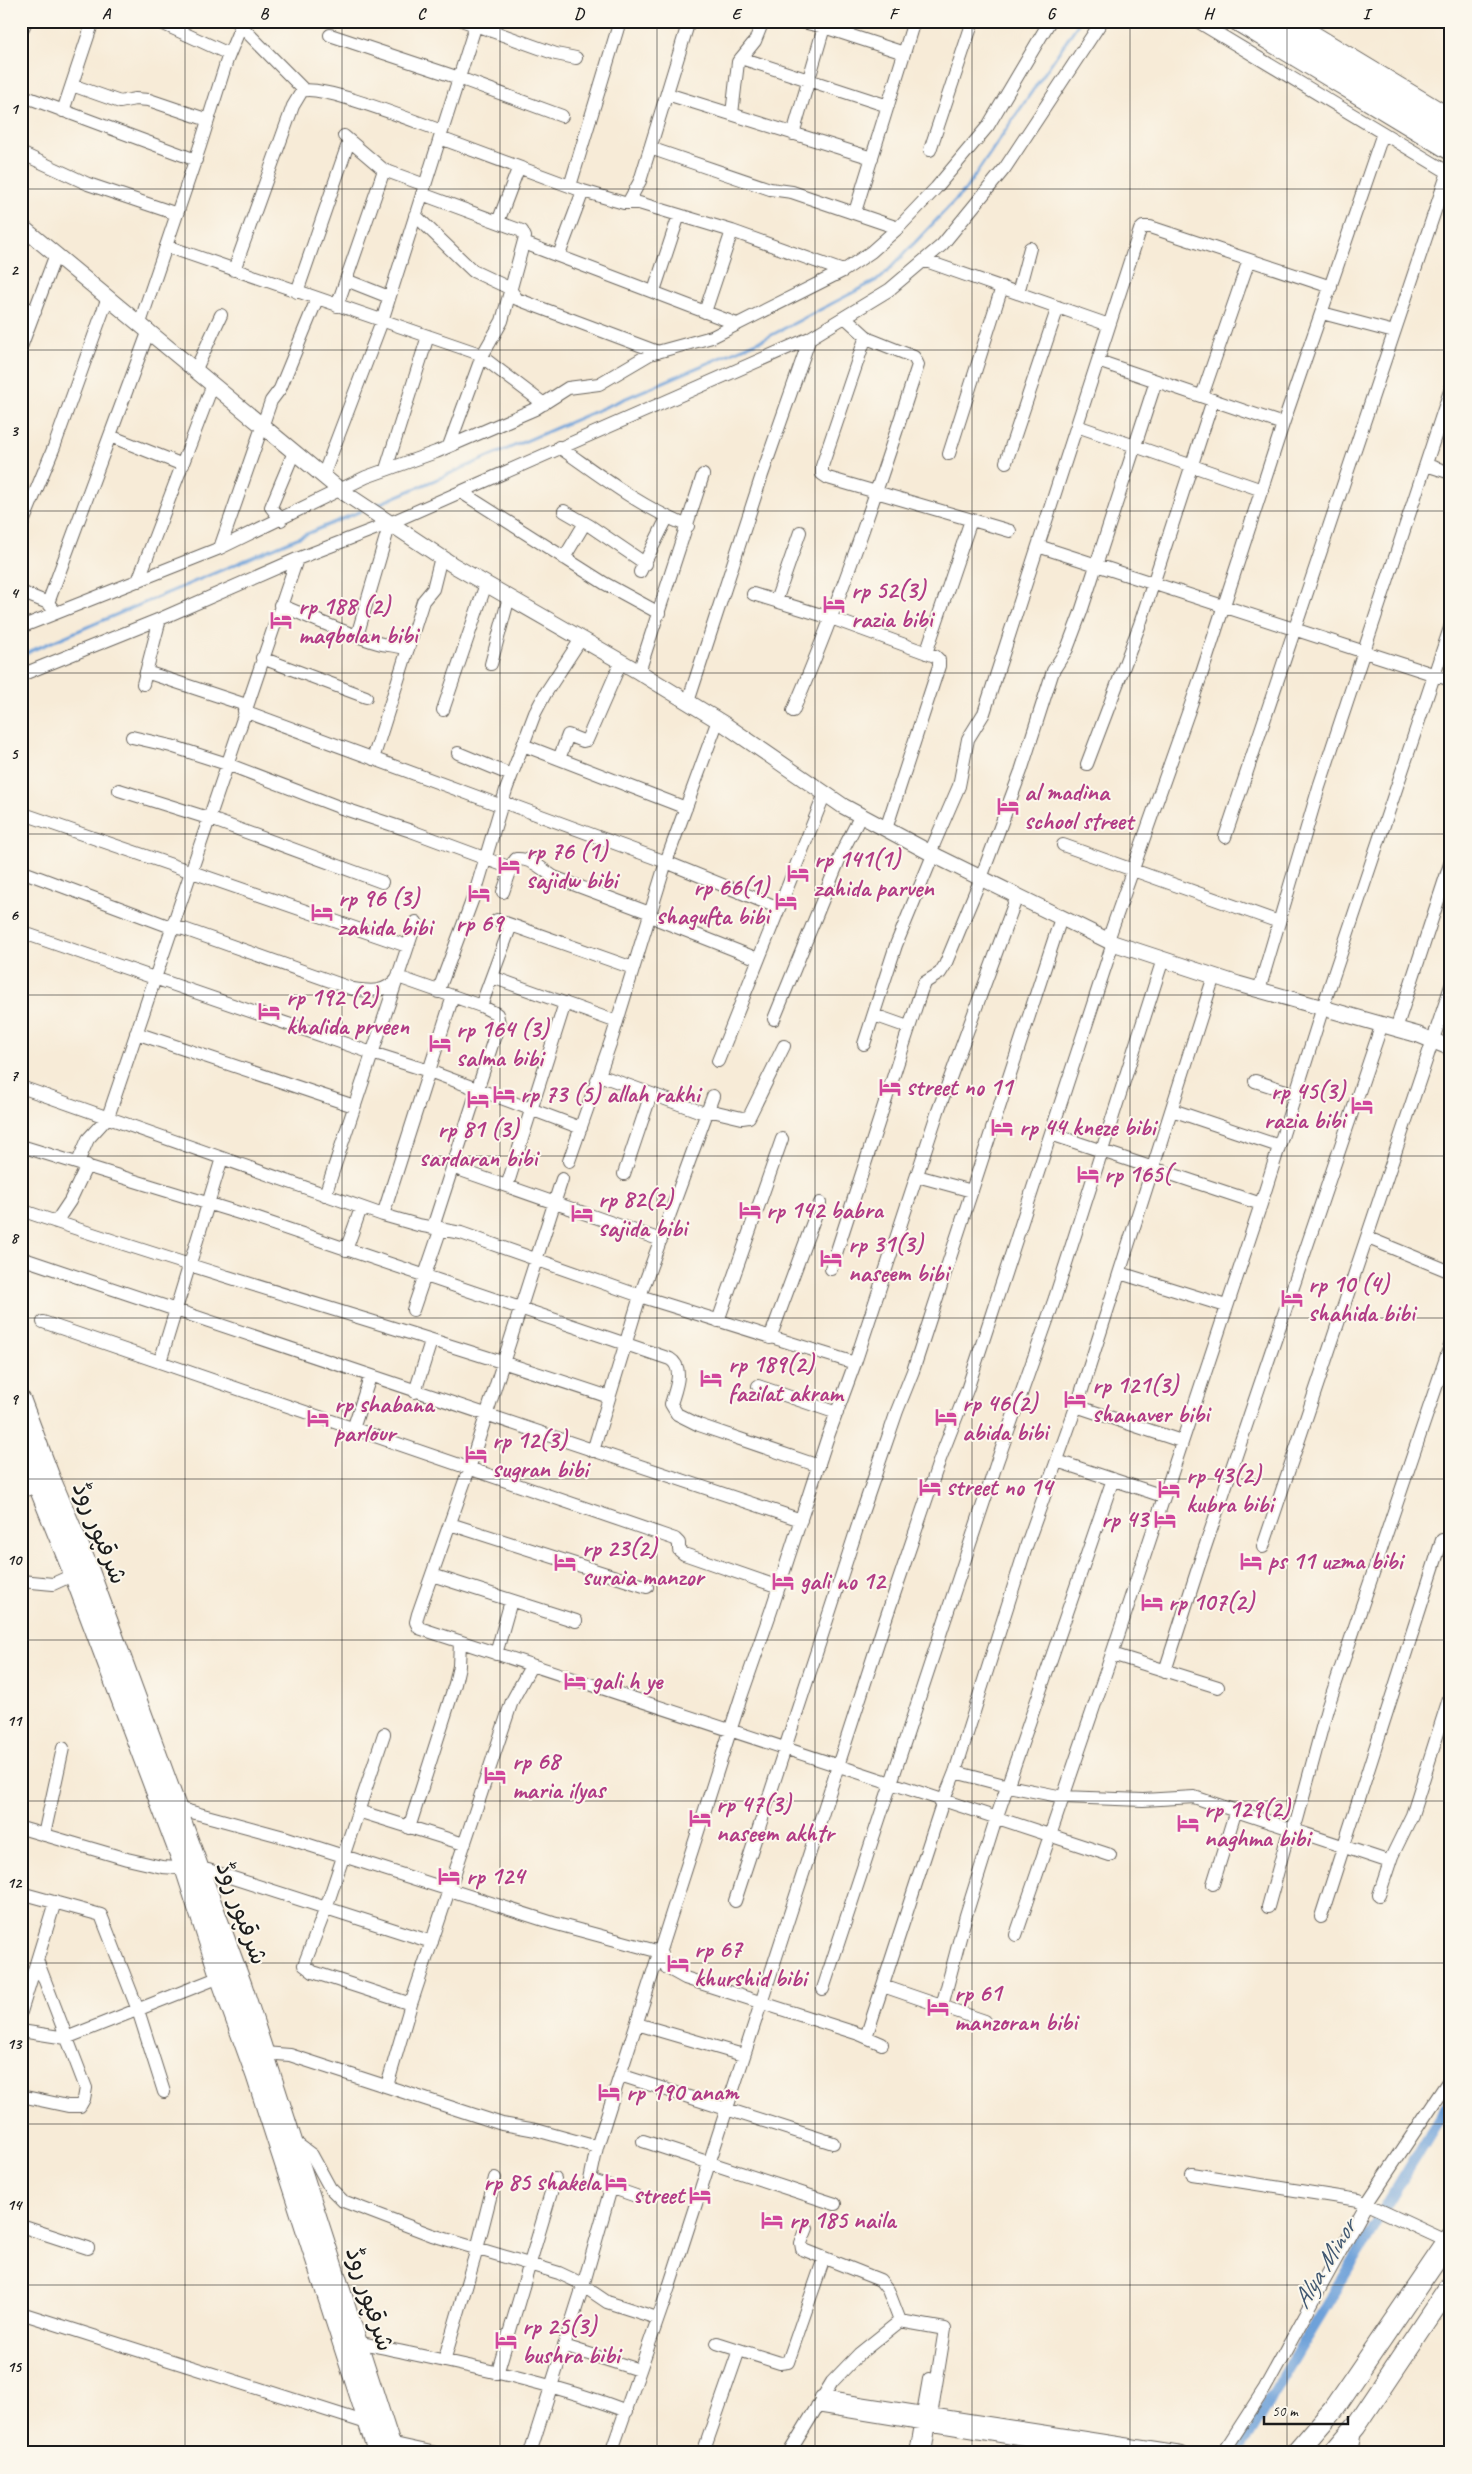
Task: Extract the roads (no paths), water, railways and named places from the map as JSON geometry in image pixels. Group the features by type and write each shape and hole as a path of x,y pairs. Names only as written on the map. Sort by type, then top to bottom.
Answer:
{"highway":[{"path":"1238,21 1451,150"},
{"path":"1267,21 1451,133"},
{"path":"1296,2453 1333,2410 1450,2241"},
{"path":"1333,2453 1356,2426 1451,2284"}],"main road":[{"name":"شرقپور روڈ","path":"21,1400 50,1477 81,1571 192,1869 264,2053 358,2342 387,2449"},
{"name":"شرقپور روڈ","path":"21,1444 81,1571 177,1808 220,1977 259,2085 367,2423 387,2449"}],"street":[{"path":"21,32 26,21"},
{"path":"63,111 94,21"},
{"path":"157,21 229,54"},
{"path":"570,186 620,21"},
{"path":"628,204 640,181 689,21"},
{"path":"732,114 735,72 741,58 755,41 763,21"},
{"path":"798,21 824,27 840,26 904,53"},
{"path":"855,212 914,21"},
{"path":"930,150 972,21"},
{"path":"21,627 51,608 138,581 220,548 343,492 386,469 449,446 544,404 568,388 599,384 638,360 658,352 701,341 843,271 871,252 898,228 936,188 988,126 1050,21"},
{"path":"21,674 160,618 297,559 390,523 810,338 846,318 889,290 942,245 1005,168 1102,21"},
{"path":"1197,21 1449,173 1225,837"},
{"path":"1296,21 1451,115"},
{"path":"324,476 390,297 460,78 472,22 556,54 576,58"},
{"path":"51,608 110,436 144,327 166,246 240,23 304,90 350,99 441,134 518,169 583,191 628,204 639,203 732,231 843,271"},
{"path":"793,134 824,27"},
{"path":"330,36 460,78 562,116"},
{"path":"741,58 888,106"},
{"path":"72,85 120,102 135,99 150,100 208,120"},
{"path":"234,270 293,106 298,94 304,90"},
{"path":"667,94 872,158"},
{"path":"21,95 196,160"},
{"path":"611,2453 627,2411 837,1765 940,1459 967,1390 1051,1134 1132,870 1224,607 1283,424 1383,133"},
{"path":"297,292 346,138 384,170 522,231 526,237 502,321 482,356 449,446"},
{"path":"650,148 770,190 792,192 898,228"},
{"path":"21,153 95,187 177,214"},
{"path":"498,222 518,169"},
{"path":"337,306 384,170"},
{"path":"560,255 583,191"},
{"path":"416,215 473,272 511,290 517,299 658,352"},
{"path":"654,291 679,215"},
{"path":"21,226 343,492 441,557 718,720 861,816 932,854 1110,941 1214,976 1389,1027 1451,1048"},
{"path":"864,1044 896,945 959,786 968,739 984,713 1139,233 1143,227 1150,227 1331,287"},
{"path":"705,312 732,231"},
{"path":"524,242 737,324"},
{"path":"166,246 482,356 544,404"},
{"path":"1018,293 1030,248"},
{"path":"21,348 56,254"},
{"path":"926,260 1109,325"},
{"path":"1087,764 1153,583 1191,465 1208,398 1249,260"},
{"path":"346,280 390,297"},
{"path":"949,454 1002,287"},
{"path":"21,527 54,447 108,297"},
{"path":"220,548 264,426 271,401 280,389 317,299"},
{"path":"21,306 35,312"},
{"path":"1006,462 1058,307"},
{"path":"1322,313 1394,332"},
{"path":"196,369 221,315"},
{"path":"793,711 832,618 876,493 918,362 914,357 880,344 866,336 846,318"},
{"path":"386,469 428,336"},
{"path":"866,336 821,471 828,478 1010,531"},
{"path":"688,702 762,475 810,338"},
{"path":"1098,361 1283,424"},
{"path":"831,1269 924,983 940,973 945,965 981,878 1021,772 1053,671 1069,643 1156,381"},
{"path":"138,581 213,384"},
{"path":"1259,990 1319,787 1451,388"},
{"path":"1077,426 1262,490"},
{"path":"110,436 183,465"},
{"path":"559,447 627,496 666,518 688,526"},
{"path":"281,520 271,507 294,452"},
{"path":"1426,465 1451,473"},
{"path":"639,672 703,475"},
{"path":"461,492 604,583 659,612"},
{"path":"564,512 585,523 643,568 666,518"},
{"path":"926,653 970,520"},
{"path":"357,636 390,523"},
{"path":"564,558 585,523"},
{"path":"776,601 800,532"},
{"path":"1038,546 1451,680"},
{"path":"373,758 423,601 433,589 441,557"},
{"path":"56,1222 70,1202 88,1139 108,1117 297,559"},
{"path":"443,710 486,584"},
{"path":"21,592 51,608"},
{"path":"753,594 832,618 938,658 939,666 886,829"},
{"path":"491,664 509,597"},
{"path":"280,605 357,636 408,649"},
{"path":"160,618 145,678 245,708 373,758 666,862 779,908"},
{"path":"1016,1935 1112,1654 1261,1204 1323,1007 1451,625"},
{"path":"438,992 485,860 511,775 544,694 581,639"},
{"path":"262,658 366,698"},
{"path":"558,759 568,735 583,741 587,740 621,662"},
{"path":"570,1161 617,1022 666,862 718,720"},
{"path":"132,737 171,746 226,764 339,807 511,868"},
{"path":"523,746 686,808"},
{"path":"458,753 511,775"},
{"path":"120,790 208,818 382,882"},
{"path":"718,1061 825,793"},
{"path":"21,814 407,946"},
{"path":"774,1019 832,876 861,816"},
{"path":"1063,845 1279,922"},
{"path":"503,892 516,859 536,863 554,878 650,912 659,920 758,959"},
{"path":"1166,1671 1208,1537 1389,1027 1451,861"},
{"path":"21,871 172,927 184,929 353,989 380,991 388,988 398,977"},
{"path":"636,2196 589,2179 597,2147 730,1730 818,1466 855,1363 941,1102 1017,896"},
{"path":"735,1901 862,1513 897,1411 913,1371 1061,918"},
{"path":"497,920 633,968"},
{"path":"325,1195 416,922"},
{"path":"481,1006 512,925"},
{"path":"21,932 154,979 429,1071 581,1128"},
{"path":"822,1989 997,1462 1036,1353 1163,959"},
{"path":"866,2037 944,1800 955,1772 1016,1581 1120,1273 1214,976"},
{"path":"398,977 481,1006 495,1012 500,1020 452,1167 414,1310"},
{"path":"492,977 617,1022"},
{"path":"1263,1547 1449,999 1451,986"},
{"path":"382,1215 452,996"},
{"path":"507,1186 565,1003"},
{"path":"874,1015 908,1028"},
{"path":"136,1033 354,1106"},
{"path":"599,1075 707,1112 742,1118 749,1117 784,1046"},
{"path":"1255,1081 1295,1094"},
{"path":"21,1087 382,1215 461,1232 640,1296 855,1363"},
{"path":"624,1174 651,1094"},
{"path":"593,1451 640,1296 713,1096"},
{"path":"1172,1110 1279,1146"},
{"path":"1051,1134 1261,1204"},
{"path":"718,1321 782,1139"},
{"path":"21,1146 208,1203 626,1344 674,1362 678,1378 671,1406 677,1414 714,1431 818,1466"},
{"path":"160,1362 222,1158"},
{"path":"452,1167 661,1240"},
{"path":"917,1176 972,1191"},
{"path":"562,1179 469,1469 418,1614 417,1626 422,1630 1110,1855"},
{"path":"770,1338 820,1203"},
{"path":"346,1250 361,1208"},
{"path":"21,1210 431,1341 503,1361 609,1397"},
{"path":"1368,1238 1451,1272"},
{"path":"21,1258 370,1377 801,1520"},
{"path":"1120,1273 1226,1306"},
{"path":"43,1322 675,1539 679,1550 684,1554 779,1587"},
{"path":"415,1392 431,1341"},
{"path":"1268,1906 1287,1838 1297,1820 1327,1709 1451,1343"},
{"path":"353,1429 370,1377"},
{"path":"758,1386 837,1413"},
{"path":"1076,1406 1181,1441"},
{"path":"1057,1461 1163,1496"},
{"path":"942,2006 966,1915 996,1818 1057,1635 1113,1478"},
{"path":"21,1492 39,1485"},
{"path":"450,1524 647,1587"},
{"path":"1321,1917 1442,1540"},
{"path":"21,1581 53,1584 81,1571"},
{"path":"432,1575 576,1621"},
{"path":"496,1654 511,1601"},
{"path":"409,1828 455,1684 459,1666 460,1642"},
{"path":"1112,1654 1218,1687"},
{"path":"387,2086 411,2004 512,1701 531,1666"},
{"path":"1379,1895 1390,1862 1412,1815 1451,1692"},
{"path":"384,1734 326,1908 305,1958 305,1967 313,1972 411,2004"},
{"path":"44,1835 63,1748"},
{"path":"955,1772 1008,1786 1063,1797 1143,1800 1194,1797 1390,1862"},
{"path":"177,1808 284,1837 553,1923 660,1952"},
{"path":"1213,1884 1236,1810"},
{"path":"358,1811 464,1844"},
{"path":"21,1828 127,1859 162,1867 217,1872 432,1942"},
{"path":"21,1893 102,1915 138,2010 164,2092"},
{"path":"21,2012 55,1902"},
{"path":"660,1952 667,1968 679,1976 866,2037 882,2044"},
{"path":"21,2096 68,2106 80,2106 84,2099 86,2088 37,1960"},
{"path":"21,2031 66,2038 220,1977"},
{"path":"883,1986 985,2021"},
{"path":"637,2024 743,2054"},
{"path":"264,2053 290,2055 502,2124 536,2130 597,2147"},
{"path":"620,2075 832,2143"},
{"path":"1223,2453 1265,2388 1367,2203 1451,2077"},
{"path":"292,2140 312,2155 330,2188 343,2201 432,2235 568,2277 607,2302 657,2318"},
{"path":"643,2141 836,2204"},
{"path":"1192,2174 1346,2197 1367,2203 1450,2241"},
{"path":"444,2361 478,2249 495,2178"},
{"path":"497,2374 555,2179"},
{"path":"530,2453 583,2286 611,2188"},
{"path":"21,2226 88,2248"},
{"path":"807,2228 801,2243 802,2249 880,2280 888,2290 900,2321"},
{"path":"717,2343 780,2363 788,2362 824,2258"},
{"path":"21,2312 367,2423"},
{"path":"789,2453 819,2402 844,2368 900,2321 945,2329 926,2419 916,2453"},
{"path":"358,2342 444,2361 596,2399 627,2411"},
{"path":"564,2346 639,2370"},
{"path":"703,2453 739,2350"},
{"path":"819,2402 926,2419 1182,2453"},
{"path":"926,2419 926,2453"},
{"path":"926,2419 1103,2453"},
{"path":"1351,2453 1356,2426"},
{"path":"387,2449 436,2453"}],"waterway":[{"path":"374,506 764,339 881,278 965,190 1080,21"},
{"path":"21,655 361,511"},
{"name":"Alya Minor","path":"1237,2453 1451,2099"}],"place":[{"name":"rp 52(3) razia bibi","path":"834,604"},
{"name":"rp 188 (2) maqbolan bibi","path":"281,620"},
{"name":"al madina school street","path":"1008,806"},
{"name":"rp 76 (1) sajidw bibi","path":"509,865"},
{"name":"rp 141(1) zahida parven","path":"798,873"},
{"name":"rp 69","path":"479,893"},
{"name":"rp 66(1) shagufta bibi","path":"786,901"},
{"name":"rp 96 (3) zahida bibi","path":"322,912"},
{"name":"rp 192 (2) khalida prveen","path":"269,1011"},
{"name":"rp 164 (3) salma bibi","path":"440,1043"},
{"name":"street no 11","path":"890,1087"},
{"name":"rp 73 (5) allah rakhi","path":"504,1094"},
{"name":"rp 81 (3) sardaran bibi","path":"478,1099"},
{"name":"rp 45(3) razia bibi","path":"1362,1105"},
{"name":"rp 44 kneze bibi","path":"1002,1127"},
{"name":"rp 165(","path":"1088,1174"},
{"name":"rp 142 babra","path":"750,1210"},
{"name":"rp 82(2) sajida bibi","path":"582,1213"},
{"name":"rp 31(3) naseem bibi","path":"831,1258"},
{"name":"rp 10 (4) shahida bibi","path":"1292,1298"},
{"name":"rp 189(2) fazilat akram","path":"711,1378"},
{"name":"rp 121(3) shanaver bibi","path":"1075,1399"},
{"name":"rp 46(2) abida bibi","path":"946,1417"},
{"name":"rp shabana parlour","path":"318,1418"},
{"name":"rp 12(3) sugran bibi","path":"476,1454"},
{"name":"street no 14","path":"930,1487"},
{"name":"rp 43(2) kubra bibi","path":"1169,1489"},
{"name":"rp 43","path":"1165,1519"},
{"name":"ps 11 uzma bibi","path":"1251,1561"},
{"name":"rp 23(2) suraia manzor","path":"565,1562"},
{"name":"gali no 12","path":"783,1581"},
{"name":"rp 107(2)","path":"1152,1602"},
{"name":"gali h ye","path":"575,1681"},
{"name":"rp 68 maria ilyas","path":"495,1775"},
{"name":"rp 47(3) naseem akhtr","path":"700,1818"},
{"name":"rp 129(2) naghma bibi","path":"1188,1823"},
{"name":"rp 124","path":"449,1876"},
{"name":"rp 67 khurshid bibi","path":"678,1963"},
{"name":"rp 61 manzoran bibi","path":"938,2007"},
{"name":"rp 190 anam","path":"609,2092"},
{"name":"rp 85 shakela","path":"616,2182"},
{"name":"street","path":"700,2195"},
{"name":"rp 185 naila","path":"772,2220"},
{"name":"rp 25(3) bushra bibi","path":"506,2340"}]}
